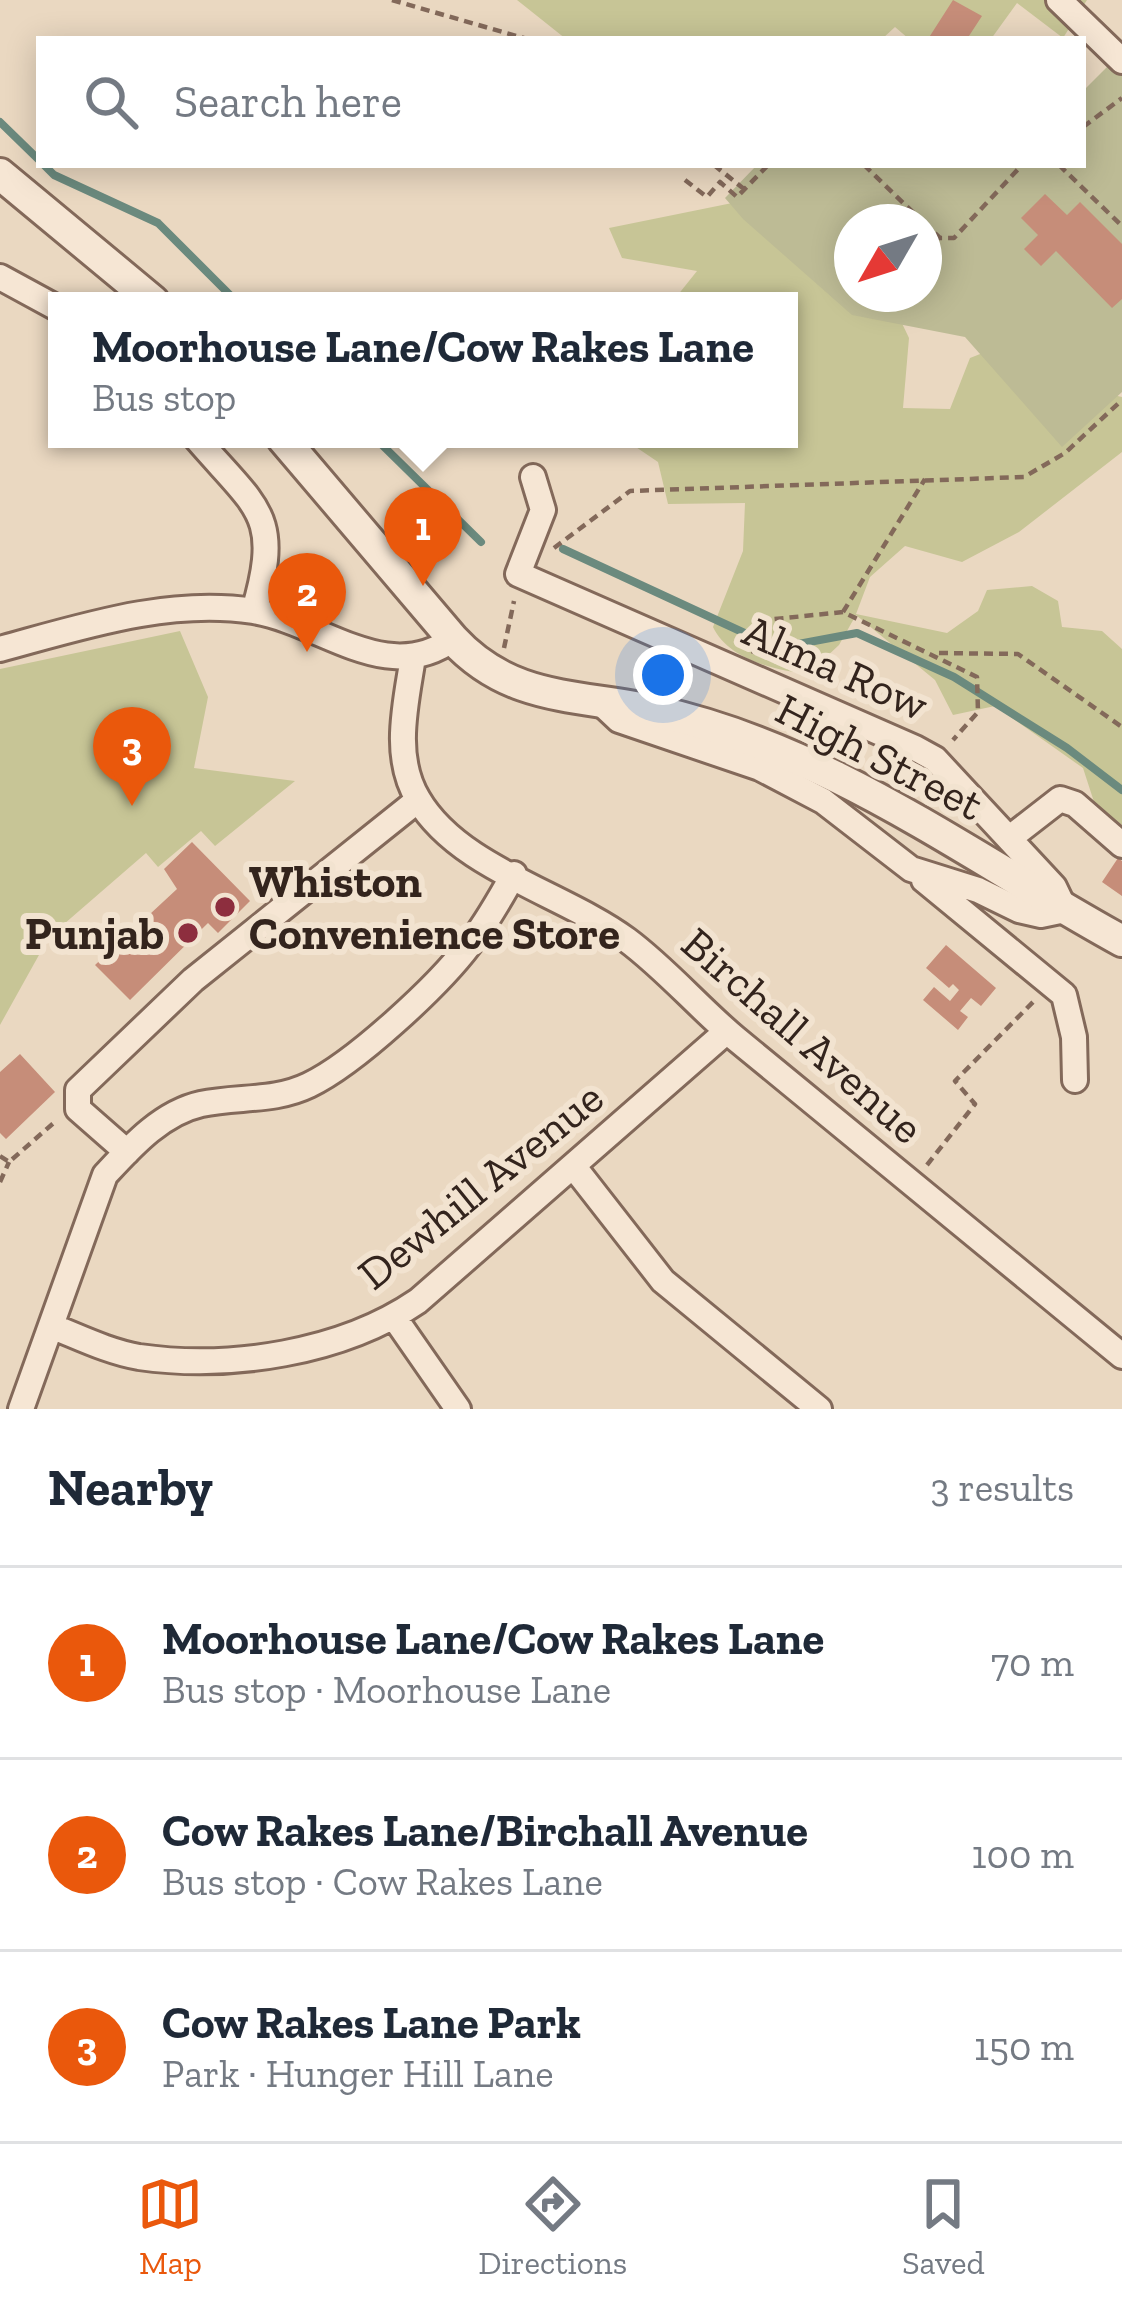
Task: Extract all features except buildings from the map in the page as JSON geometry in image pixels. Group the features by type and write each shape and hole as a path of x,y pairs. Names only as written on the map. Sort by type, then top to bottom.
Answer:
{"street":[{"path":"1059,0 1122,61"},
{"path":"0,174 142,292"},
{"path":"0,277 48,303"},
{"path":"204,448 263,520 268,563 254,611"},
{"name":"High Street","path":"292,448 453,639 474,662 497,677 563,698 652,710 818,765 1122,941"},
{"path":"518,574 543,510 533,478"},
{"name":"Alma Row","path":"518,574 747,671 935,759 1054,887 1065,910"},
{"path":"0,649 98,622 180,609 254,611 280,617 379,656 429,654 453,639"},
{"name":"Birchall Avenue","path":"413,657 403,745 407,776 418,800 454,840 631,942 727,1031 1122,1356"},
{"path":"602,704 619,720 760,768 823,801 911,869 1064,995 1075,1080"},
{"path":"1010,837 1060,799 1075,804 1122,845"},
{"path":"127,1152 78,1108 78,1090 193,980 418,800"},
{"path":"911,869 978,890 1019,910 1041,915 1065,910"},
{"path":"0,1399 21,1409 105,1175 127,1152 172,1117 197,1105 267,1099 330,1073 366,1047 467,948 514,874"},
{"name":"Dewhill Avenue","path":"51,1326 141,1357 248,1357 358,1333 394,1317 727,1031"},
{"path":"574,1167 663,1281 804,1404"},
{"path":"394,1317 458,1409"}],"path":[{"path":"392,0 516,36"},
{"path":"1086,126 1122,98"},
{"path":"718,168 745,189"},
{"path":"685,179 707,197 720,182 737,197 766,168"},
{"path":"867,168 905,204"},
{"path":"942,238 954,238 1019,168"},
{"path":"1062,168 1122,226"},
{"path":"518,574 630,491 1024,477 1065,453 1122,400"},
{"path":"843,612 925,479"},
{"path":"747,671 766,620 843,612 933,653 977,677 978,712 935,759"},
{"path":"933,653 1018,653 1122,728"},
{"path":"912,1184 976,1104 955,1081 1052,983"},
{"path":"0,1182 9,1162 65,1113 78,1108"},
{"path":"0,1156 9,1162"}],"shaded area":[{"path":"517,0 1087,0 1064,36 1017,3 993,36 906,36 895,27 885,36 562,36"},
{"path":"1109,65 1122,76 1122,392 1062,447 965,337 849,312 942,312 942,204 834,204 834,299 725,198 754,168 1086,168 1086,88"},
{"path":"752,199 834,277 834,312 897,312 909,338 903,408 950,409 970,358 1003,345 1078,387 1122,397 1122,452 1019,532 962,562 905,546 870,577 856,614 947,633 978,611 987,590 1032,586 1058,601 1062,627 1102,631 1122,649 1122,825 1096,808 1083,768 995,706 953,715 935,680 856,615 839,645 808,674 767,666 741,655 720,638 713,627 743,551 745,503 668,504 658,462 637,448 798,448 798,292 680,292 697,271 622,258 609,228"},
{"path":"180,631 208,697 194,768 295,781 215,846 201,831 158,867 146,853 49,937 0,1025 0,669"}],"waterway":[{"path":"0,122 36,157"},
{"path":"47,168 158,223 227,292"},
{"path":"385,448 481,542"},
{"path":"563,549 777,648 857,633 954,677 1067,748 1122,790"}],"place":[{"name":"Moorhouse Lane/Cow Rakes Lane","path":"423,586"},
{"name":"Cow Rakes Lane/Birchall Avenue","path":"307,652"},
{"name":"Cow Rakes Lane Park","path":"132,806"},
{"name":"Whiston Convenience Store","path":"225,907"},
{"name":"Punjab","path":"188,933"}]}
